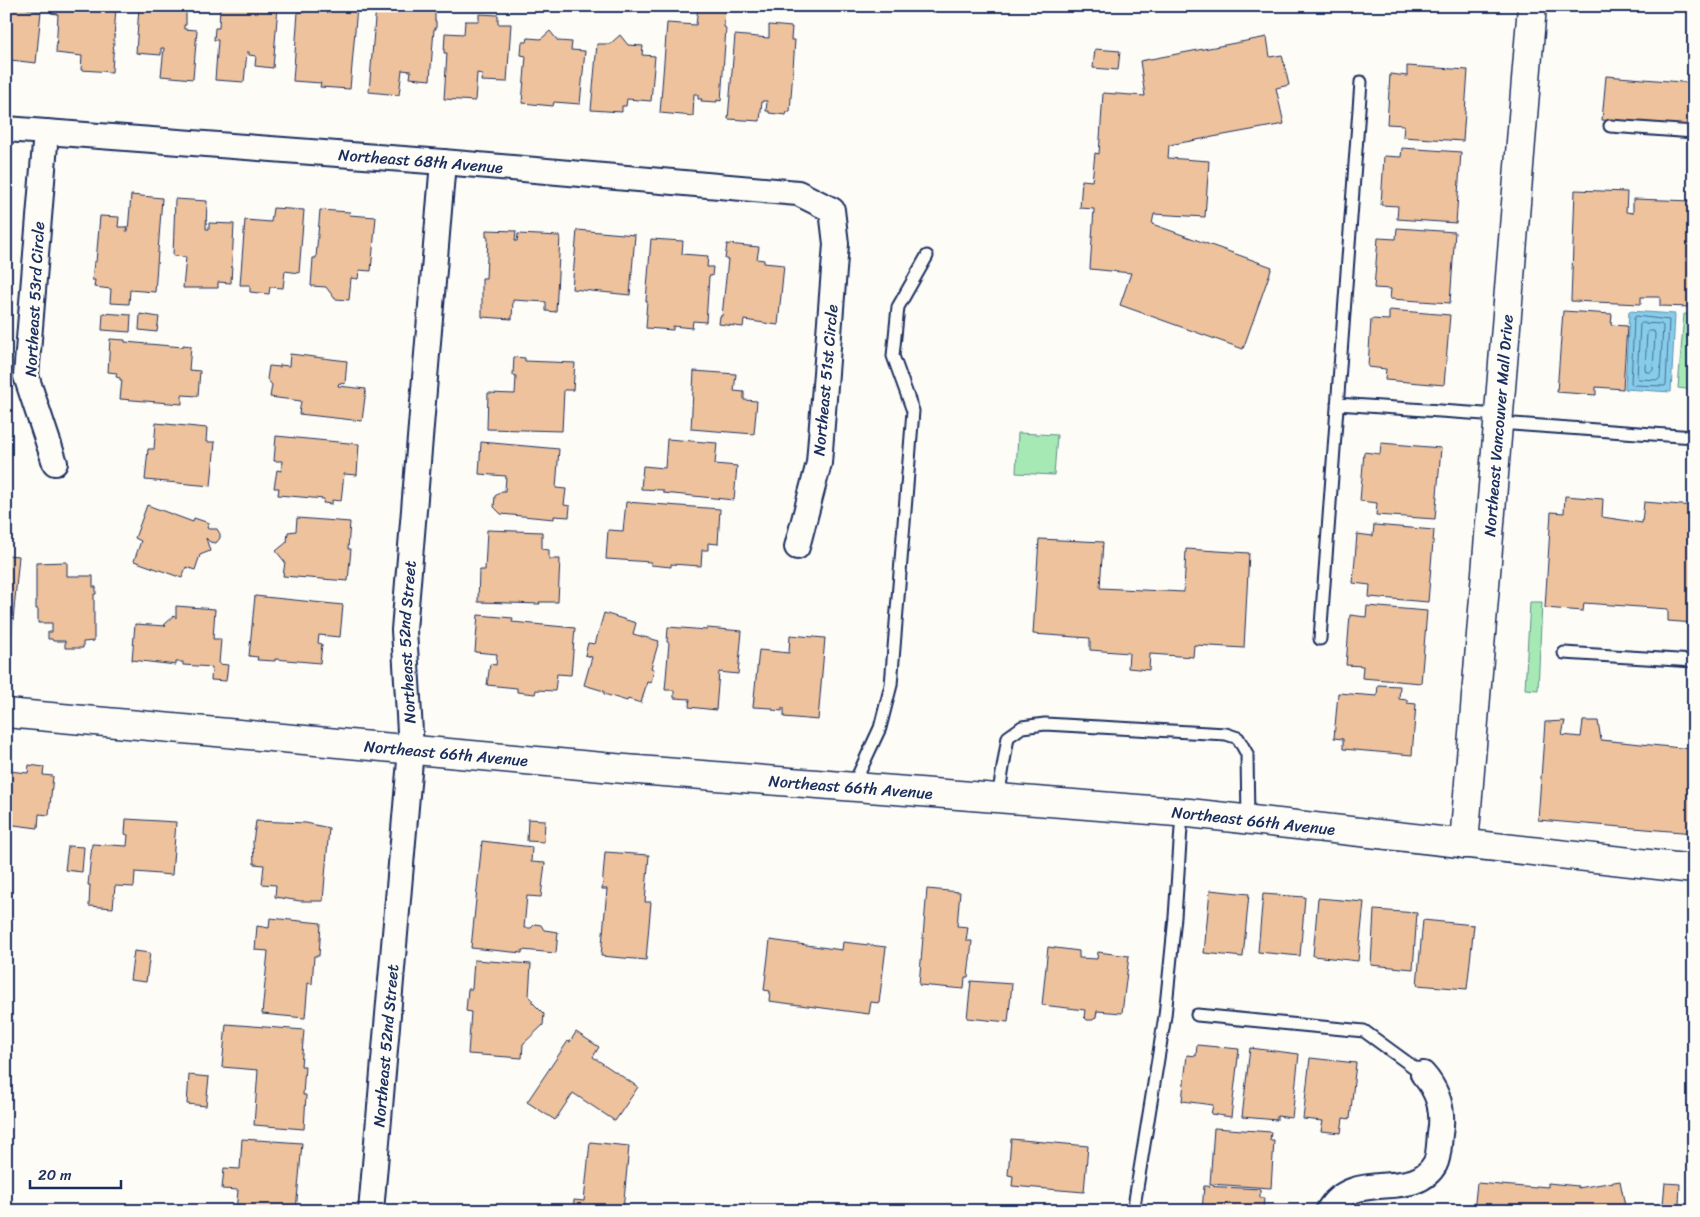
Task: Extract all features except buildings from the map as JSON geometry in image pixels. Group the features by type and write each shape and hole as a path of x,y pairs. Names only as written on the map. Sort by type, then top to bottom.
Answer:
{"street":[{"name":"Northeast Vancouver Mall Drive","path":"1464,844 1532,6"},
{"name":"Northeast 68th Avenue","path":"6,129 443,162 798,193 832,210"},
{"name":"Northeast 53rd Circle","path":"46,132 26,376 54,463"},
{"name":"Northeast 52nd Street","path":"371,1211 410,749 404,630 443,162"},
{"name":"Northeast 51st Circle","path":"796,547 819,463 836,244 832,210"},
{"name":"Northeast 66th Avenue","path":"6,714 625,768 1182,813 1694,869"},
{"path":"1328,1211 1333,1203 1345,1192 1366,1186 1393,1186 1414,1181 1428,1174 1436,1163 1442,1121 1441,1108 1432,1084 1423,1074"}],"lane":[{"path":"1320,640 1361,82"},
{"path":"1610,126 1694,132"},
{"path":"852,786 880,728 891,685 913,411 893,356 898,307 927,256"},
{"path":"1337,404 1694,437"},
{"path":"1564,653 1694,661"},
{"path":"998,798 1008,737 1022,726 1045,724 1226,734 1238,738 1247,754 1248,820"},
{"path":"1134,1206 1165,1016 1175,917 1182,813"},
{"path":"1197,1015 1364,1031 1423,1074"}],"green space":[{"path":"1684,314 1694,315 1694,390 1678,388"},
{"path":"1018,433 1057,435 1054,475 1016,473"},
{"path":"1530,602 1542,602 1538,690 1525,689"}],"water":[{"path":"1629,311 1675,314 1671,392 1625,389"}]}
